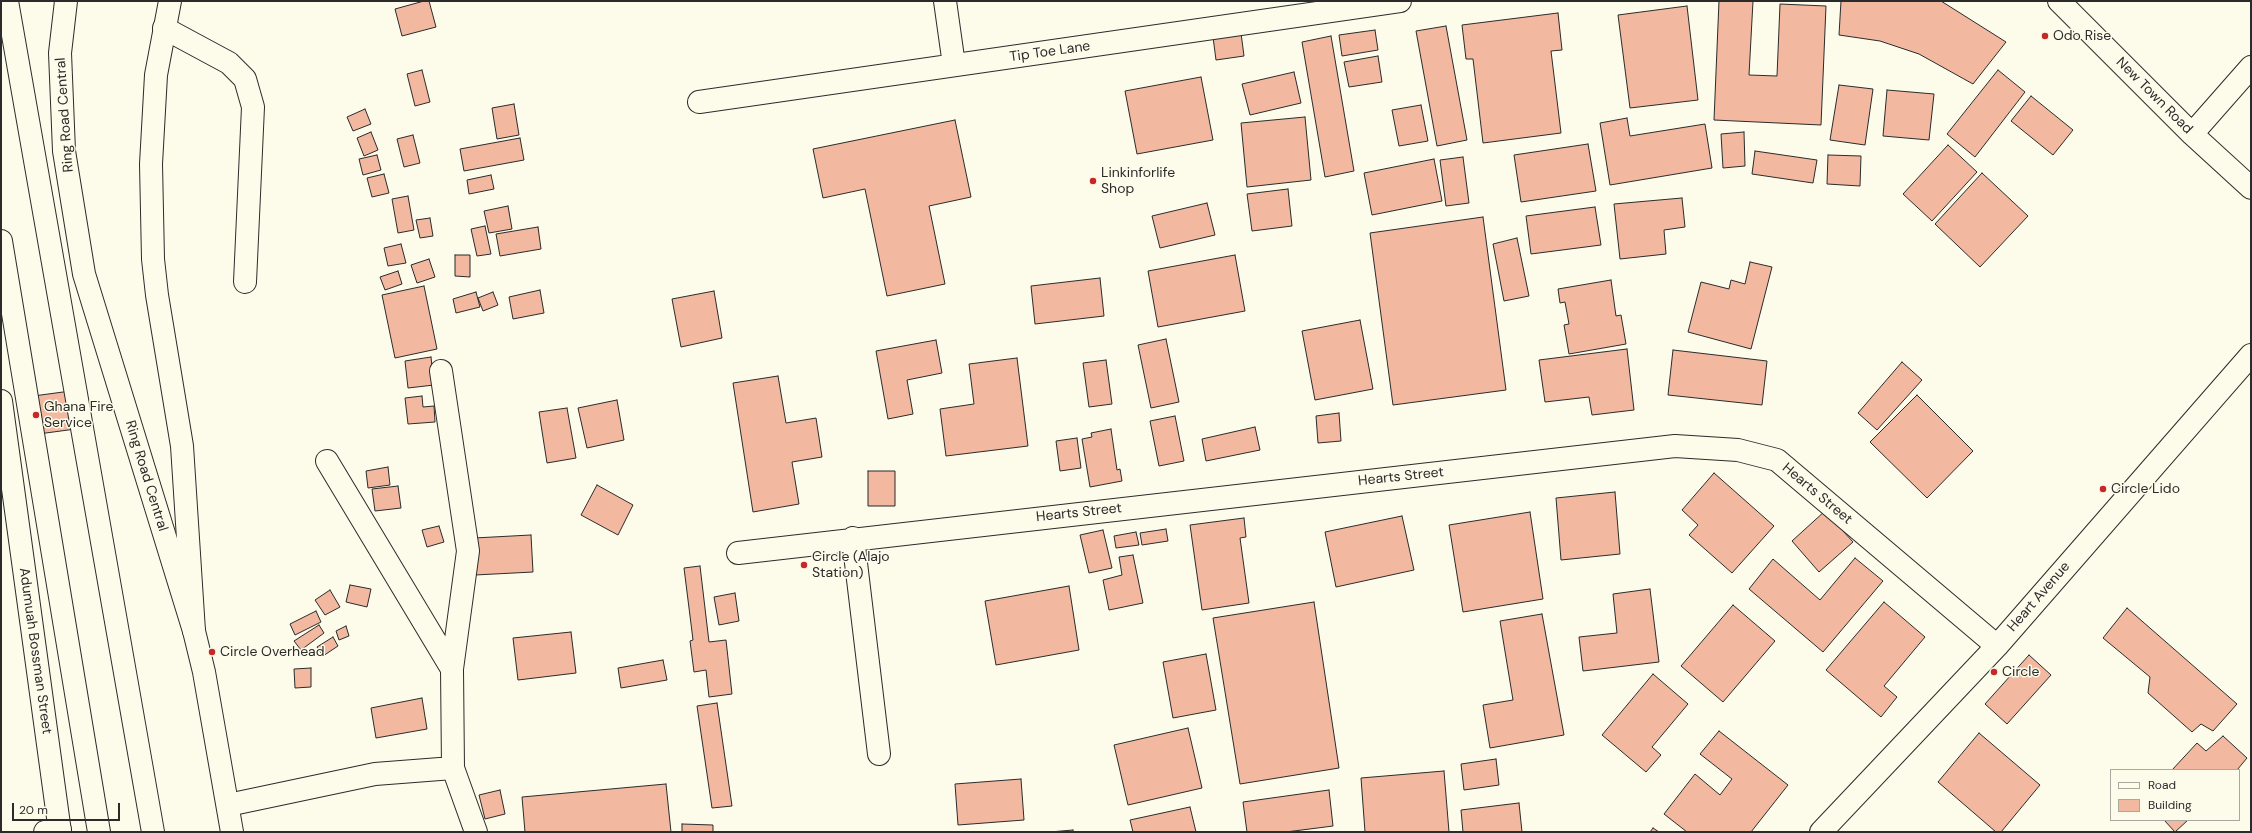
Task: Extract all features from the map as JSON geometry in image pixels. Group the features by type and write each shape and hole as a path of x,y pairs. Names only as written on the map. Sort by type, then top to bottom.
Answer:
{"main road":[{"path":"7,1 153,832"},
{"name":"Ring Road Central","path":"66,1 60,53 64,151 84,274 194,631 204,672 232,832"},
{"path":"170,1 156,75 151,164 153,258 157,296 182,446 194,631"},
{"path":"945,1 954,65"},
{"name":"Tip Toe Lane","path":"699,102 1400,1"},
{"name":"New Town Road","path":"2060,1 2192,134 2251,188"},
{"path":"164,28 229,63 245,78 253,107 246,282"},
{"path":"2192,134 2251,67"},
{"path":"1,241 99,832"},
{"name":"Heart Avenue","path":"1821,832 1996,646 2251,355"},
{"path":"441,371 468,551 452,669 453,768 476,832"},
{"path":"1,401 6,463"},
{"name":"Hearts Street","path":"738,553 853,538 1675,446 1738,450 1777,460 1996,646"},
{"path":"327,461 452,669"},
{"name":"Adumuah Bossman Street","path":"6,463 55,831"},
{"path":"853,538 879,754"},
{"path":"228,805 375,774 453,768"}],"building":[{"path":"429,1 436,27 402,36 395,9"},
{"path":"1719,1 1753,1 1749,75 1777,76 1780,4 1826,6 1821,125 1714,120"},
{"path":"1841,1 1941,1 2006,42 1973,84 1919,54 1880,41 1839,35"},
{"path":"1687,6 1698,100 1630,108 1618,15"},
{"path":"1558,13 1562,50 1551,51 1561,133 1483,143 1473,59 1466,59 1462,25"},
{"path":"1446,26 1467,140 1437,146 1416,31"},
{"path":"1375,30 1378,50 1342,56 1339,35"},
{"path":"1241,33 1244,56 1216,60 1213,37"},
{"path":"1331,36 1354,171 1325,177 1302,42"},
{"path":"1378,56 1382,82 1349,87 1344,62"},
{"path":"422,70 430,102 415,106 407,74"},
{"path":"1998,70 2025,92 1975,157 1947,134"},
{"path":"1294,72 1301,103 1250,115 1242,84"},
{"path":"1201,77 1213,140 1137,154 1125,91"},
{"path":"1839,85 1873,89 1865,145 1830,140"},
{"path":"1887,90 1934,94 1929,140 1883,136"},
{"path":"2031,96 2073,130 2053,155 2011,121"},
{"path":"514,104 519,135 497,139 492,108"},
{"path":"1421,105 1428,141 1399,146 1392,110"},
{"path":"365,109 371,124 353,131 347,117"},
{"path":"1305,117 1311,180 1247,187 1241,123"},
{"path":"1627,118 1630,136 1705,124 1712,168 1610,185 1600,123"},
{"path":"955,120 971,197 929,206 945,284 887,296 865,189 823,198 813,149"},
{"path":"371,132 378,150 364,156 357,138"},
{"path":"1744,132 1745,166 1723,168 1721,134"},
{"path":"413,135 420,163 404,167 397,139"},
{"path":"520,138 524,160 464,171 460,149"},
{"path":"1588,144 1596,191 1521,202 1514,155"},
{"path":"1948,145 1977,172 1932,221 1903,194"},
{"path":"1755,151 1817,160 1813,183 1752,174"},
{"path":"377,155 381,170 363,175 359,159"},
{"path":"1828,155 1861,156 1860,186 1827,184"},
{"path":"1463,157 1469,203 1446,206 1440,160"},
{"path":"1434,159 1442,201 1372,215 1364,173"},
{"path":"1982,173 2028,216 1980,267 1935,224"},
{"path":"384,174 389,193 372,197 367,178"},
{"path":"491,175 494,189 469,194 467,180"},
{"path":"1288,189 1292,226 1252,231 1247,194"},
{"path":"408,196 414,230 398,233 392,199"},
{"path":"1682,198 1685,227 1664,230 1666,254 1620,259 1614,204"},
{"path":"1207,203 1215,235 1160,248 1152,216"},
{"path":"508,206 512,229 489,233 484,211"},
{"path":"1595,207 1601,245 1531,254 1526,216"},
{"path":"1483,217 1506,390 1393,405 1370,233"},
{"path":"430,218 433,236 420,238 416,220"},
{"path":"485,226 491,254 477,256 471,229"},
{"path":"538,227 541,249 500,256 496,234"},
{"path":"1517,238 1529,296 1504,301 1493,244"},
{"path":"401,244 406,263 388,266 384,248"},
{"path":"455,255 470,255 470,277 455,276"},
{"path":"1235,255 1245,311 1158,327 1148,271"},
{"path":"429,259 435,277 417,283 411,265"},
{"path":"1750,262 1772,267 1751,349 1688,332 1701,282 1729,289 1731,280 1745,284"},
{"path":"398,271 402,284 385,290 380,277"},
{"path":"1100,278 1104,316 1035,324 1031,286"},
{"path":"1611,280 1616,316 1621,315 1626,344 1569,354 1564,325 1569,324 1565,302 1560,303 1558,289"},
{"path":"424,286 437,349 395,358 382,295"},
{"path":"540,290 544,313 513,319 509,297"},
{"path":"714,291 722,338 681,347 672,299"},
{"path":"476,292 480,307 456,313 453,299"},
{"path":"493,292 498,305 483,311 478,298"},
{"path":"1360,320 1373,389 1315,400 1302,331"},
{"path":"1166,339 1179,402 1151,408 1138,345"},
{"path":"936,340 942,373 907,380 913,414 888,419 876,351"},
{"path":"1627,349 1634,410 1592,415 1589,397 1545,402 1539,360"},
{"path":"1673,350 1767,361 1762,405 1668,395"},
{"path":"431,357 434,385 408,388 405,361"},
{"path":"1017,358 1028,446 946,456 940,409 974,404 969,364"},
{"path":"1106,360 1112,404 1089,407 1083,363"},
{"path":"1902,362 1922,380 1877,430 1858,413"},
{"path":"778,376 786,423 816,418 822,457 792,462 799,504 753,512 733,383"},
{"path":"78,390 83,428 31,435 26,397"},
{"path":"1917,395 1973,451 1927,498 1870,442"},
{"path":"422,396 423,407 434,406 435,422 408,424 405,398"},
{"path":"617,400 624,440 587,448 578,408"},
{"path":"567,408 576,458 547,463 539,412"},
{"path":"1339,413 1341,441 1318,443 1316,416"},
{"path":"1175,416 1184,461 1159,466 1150,421"},
{"path":"1255,427 1260,450 1206,461 1202,439"},
{"path":"1111,429 1117,470 1120,469 1122,481 1090,487 1082,439 1092,437 1091,433"},
{"path":"1077,438 1081,468 1060,471 1056,441"},
{"path":"388,467 390,485 368,488 366,471"},
{"path":"868,471 895,471 895,506 868,506"},
{"path":"1714,473 1774,526 1732,573 1689,535 1698,525 1682,510"},
{"path":"597,485 633,505 618,535 581,515"},
{"path":"398,486 401,508 375,511 372,489"},
{"path":"1615,492 1620,554 1561,560 1556,498"},
{"path":"1825,511 1853,542 1819,572 1792,541"},
{"path":"1530,512 1543,599 1463,612 1449,525"},
{"path":"1402,516 1414,570 1336,587 1325,532"},
{"path":"1244,518 1246,537 1240,538 1249,603 1202,610 1190,525"},
{"path":"439,526 444,542 427,547 422,530"},
{"path":"1166,529 1168,541 1142,545 1140,533"},
{"path":"1103,530 1112,568 1089,573 1080,535"},
{"path":"1136,532 1139,545 1116,548 1114,536"},
{"path":"531,535 533,572 475,575 474,538"},
{"path":"1133,555 1143,603 1109,610 1103,580 1122,575 1119,557"},
{"path":"1855,558 1883,581 1823,652 1749,589 1773,559 1820,600"},
{"path":"700,566 709,642 726,640 732,694 709,697 706,670 694,672 690,641 693,640 684,568"},
{"path":"350,585 371,589 367,607 346,602"},
{"path":"1069,586 1079,650 996,665 985,601"},
{"path":"1650,589 1659,662 1583,671 1579,637 1617,633 1613,594"},
{"path":"330,590 340,607 325,615 315,600"},
{"path":"735,593 739,621 719,625 714,597"},
{"path":"1314,602 1339,768 1240,784 1213,618"},
{"path":"1884,602 1925,637 1884,686 1897,697 1881,717 1826,670"},
{"path":"1733,605 1775,641 1723,702 1681,666"},
{"path":"2127,608 2237,704 2213,731 2201,724 2192,732 2148,693 2150,677 2103,638"},
{"path":"316,611 321,622 295,635 290,624"},
{"path":"1542,614 1564,735 1490,748 1483,705 1513,700 1500,621"},
{"path":"319,625 324,633 301,650 294,641"},
{"path":"346,626 349,636 339,640 336,631"},
{"path":"571,632 576,673 518,680 513,638"},
{"path":"333,637 338,646 323,656 317,647"},
{"path":"1206,654 1216,710 1173,718 1163,662"},
{"path":"2029,655 2051,675 2007,724 1985,704"},
{"path":"663,660 667,680 621,688 618,668"},
{"path":"311,668 311,687 295,688 294,669"},
{"path":"1653,674 1688,704 1652,747 1661,755 1646,772 1602,735"},
{"path":"422,698 427,729 376,738 371,708"},
{"path":"717,703 732,806 712,808 697,706"},
{"path":"1188,728 1202,788 1128,805 1114,745"},
{"path":"1719,731 1788,785 1751,832 1687,832 1664,814 1695,774 1720,795 1732,779 1700,754"},
{"path":"1979,733 2040,785 2001,832 1996,832 1938,782"},
{"path":"2223,736 2247,758 2238,769 2173,769 2197,743 2206,751"},
{"path":"1496,759 1499,785 1464,790 1461,764"},
{"path":"1444,771 1449,832 1365,832 1361,778"},
{"path":"1021,779 1024,820 958,825 955,784"},
{"path":"666,784 671,832 525,832 522,797"},
{"path":"500,790 505,814 485,819 479,795"},
{"path":"1329,790 1333,826 1286,832 1247,832 1243,802"},
{"path":"1519,803 1522,832 1463,832 1461,810"},
{"path":"1190,807 1196,832 1133,832 1130,820"},
{"path":"2165,821 2187,821 2175,832"},
{"path":"682,824 713,825 713,832 682,832"},
{"path":"1653,828 1659,832 1650,832"},
{"path":"1073,830 1073,832 1050,832"}],"place":[{"name":"Odo Rise","path":"2045,36"},
{"name":"Linkinforlife Shop","path":"1093,181"},
{"name":"Ghana Fire Service","path":"36,415"},
{"name":"Circle Lido","path":"2103,489"},
{"name":"Circle (Alajo Station)","path":"804,565"},
{"name":"Circle Overhead","path":"212,652"},
{"name":"Circle","path":"1994,672"}]}
